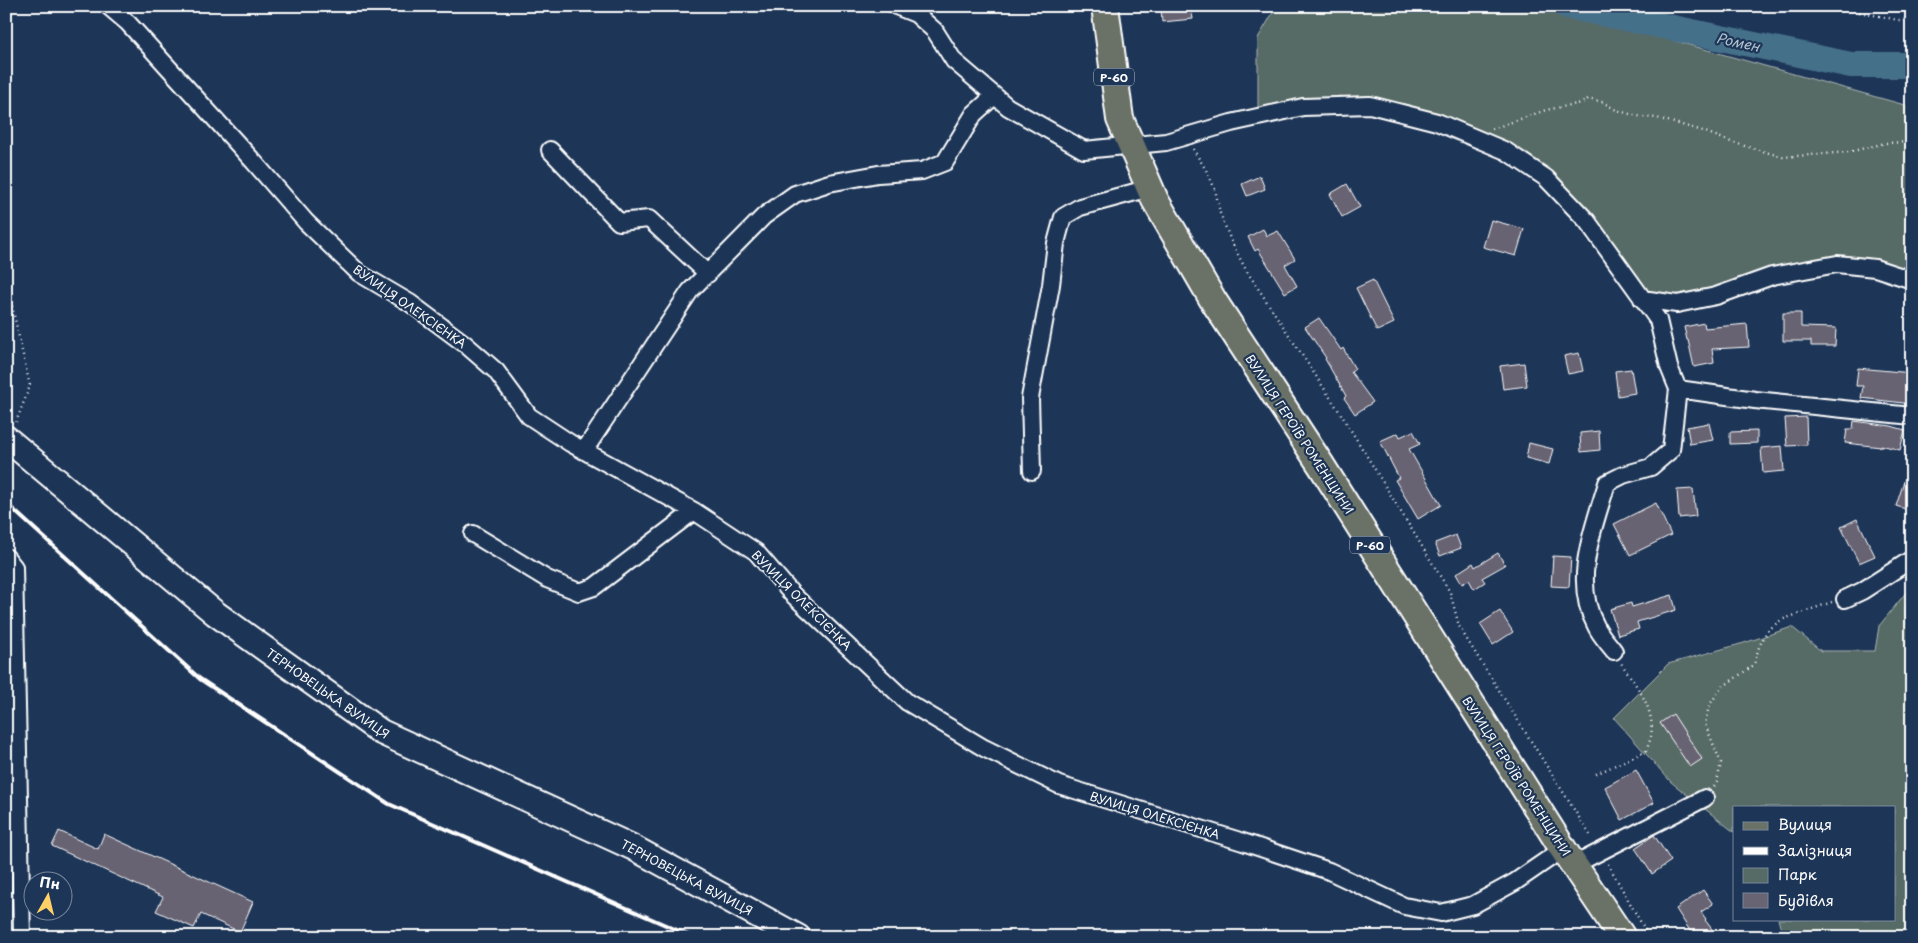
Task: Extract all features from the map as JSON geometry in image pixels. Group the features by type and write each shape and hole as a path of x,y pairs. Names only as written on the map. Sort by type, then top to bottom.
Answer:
{"main road":[{"name":"ВУЛИЦЯ ГЕРОЇВ РОМЕНЩИНИ","path":"1105,6 1120,119 1154,200 1213,300 1320,465 1568,857 1622,937"},
{"name":"ТЕРНОВЕЦЬКА ВУЛИЦЯ","path":"8,439 215,612 381,732 632,847 798,937"}],"street":[{"name":"ВУЛИЦЯ ОЛЕКСІЄНКА","path":"108,6 128,23 306,222 359,273 410,303 465,344 496,371 529,416 584,451 694,511 756,552 792,594 907,702 984,748 1059,785 1243,842 1329,872 1404,906 1442,913 1473,904 1568,857 1601,852 1705,798"},
{"path":"896,6 916,14 935,31 954,62 1008,108 1084,150 1166,142 1231,123 1303,107 1370,105 1438,122 1467,134 1506,151 1546,178 1587,221 1658,320 1670,367 1678,389 1672,450 1651,467 1623,475 1607,483 1590,546 1584,572 1586,596 1595,625 1614,651"},
{"path":"584,451 690,291 764,216 795,194 829,183 878,174 922,171 945,162 974,114 994,96"},
{"path":"550,150 619,222 649,219 708,274"},
{"path":"1032,471 1030,398 1050,294 1056,243 1063,217 1080,207 1150,188"},
{"path":"1642,299 1677,304 1716,296 1772,276 1837,264 1875,268 1912,280"},
{"path":"1678,389 1755,400 1912,416"},
{"path":"473,534 547,579 579,592 594,587 694,511"},
{"path":"1845,599 1862,592 1912,559"},
{"path":"9,565 22,937"}],"path":[{"path":"1830,6 1898,20 1912,19"},
{"path":"1467,134 1509,124 1546,110 1582,103 1588,99 1603,102 1626,113 1657,118 1783,157 1849,152 1886,143 1912,142"},
{"path":"1184,136 1206,170 1215,189 1220,213 1246,270 1342,414 1450,592 1459,626 1601,852 1649,937"},
{"path":"6,298 12,306 30,386 8,439"},
{"path":"1705,798 1717,782 1721,764 1705,724 1709,706 1720,688 1754,665 1759,647 1767,631 1781,620 1845,599"},
{"path":"1596,774 1646,751 1651,735 1650,714 1640,693 1614,651"}],"green space":[{"path":"1277,6 1541,6 1556,13 1639,31 1912,107 1912,285 1855,261 1674,305 1646,294 1535,176 1416,109 1340,96 1258,108 1258,38"},
{"path":"1912,585 1912,937 1783,937 1778,920 1896,920 1896,806 1733,806 1733,831 1671,782 1614,718 1668,664 1744,643 1792,627 1821,651 1875,651 1879,626"}],"water":[{"path":"1912,591 1912,631 1906,622 1905,612 1907,601"}],"building":[{"path":"1161,6 1191,6 1193,19 1162,22"},
{"path":"1260,176 1265,189 1247,196 1242,184"},
{"path":"1347,184 1360,207 1342,217 1330,194"},
{"path":"1491,220 1524,229 1516,256 1483,247"},
{"path":"1263,229 1267,236 1278,231 1295,259 1285,265 1297,286 1285,293 1258,249 1255,251 1248,237"},
{"path":"1373,280 1394,323 1377,331 1356,288"},
{"path":"1783,313 1801,313 1801,327 1836,328 1835,346 1811,346 1811,341 1783,341"},
{"path":"1319,318 1341,350 1343,348 1355,369 1351,372 1373,402 1355,414 1344,398 1346,396 1326,358 1305,327"},
{"path":"1704,323 1705,328 1747,324 1749,347 1712,349 1714,363 1694,367 1684,327"},
{"path":"1579,353 1583,371 1568,374 1564,356"},
{"path":"1524,363 1527,386 1503,389 1500,366"},
{"path":"1858,368 1912,373 1912,404 1861,398 1863,386 1856,386"},
{"path":"1631,369 1635,393 1618,396 1615,371"},
{"path":"1806,417 1807,445 1787,446 1785,418"},
{"path":"1854,421 1891,426 1905,430 1900,450 1881,445 1881,447 1845,443 1847,429 1853,429"},
{"path":"1709,423 1713,440 1690,444 1687,427"},
{"path":"1413,431 1420,444 1409,449 1441,505 1418,519 1395,480 1399,478 1380,441 1398,433 1400,437"},
{"path":"1599,431 1600,450 1581,452 1580,433"},
{"path":"1757,431 1757,443 1730,444 1730,432"},
{"path":"1529,443 1553,449 1549,464 1526,458"},
{"path":"1782,446 1784,471 1763,473 1761,448"},
{"path":"1909,466 1912,466 1912,511 1896,506"},
{"path":"1693,489 1696,516 1679,518 1677,490"},
{"path":"1656,503 1671,535 1630,555 1614,524"},
{"path":"1857,519 1875,556 1859,563 1841,527"},
{"path":"1456,535 1461,548 1440,556 1435,543"},
{"path":"1498,553 1505,565 1482,578 1485,582 1474,589 1469,580 1462,584 1456,574 1473,563 1475,567"},
{"path":"1553,556 1571,557 1569,587 1551,586"},
{"path":"1672,595 1676,610 1637,622 1639,629 1618,635 1610,609 1631,603 1632,607"},
{"path":"1500,611 1513,632 1493,645 1480,624"},
{"path":"1673,714 1702,759 1690,767 1660,723"},
{"path":"1636,770 1654,803 1622,820 1605,787"},
{"path":"59,831 98,849 104,834 253,902 240,932 201,914 194,928 156,911 163,897 52,846"},
{"path":"1654,835 1671,861 1652,874 1635,848"},
{"path":"1703,890 1713,904 1701,912 1718,937 1694,937 1676,909"}],"waterway":[{"name":"Ромен","path":"1567,6 1851,65 1912,65"}],"railway":[{"path":"6,503 200,679 389,804 693,937"}]}
